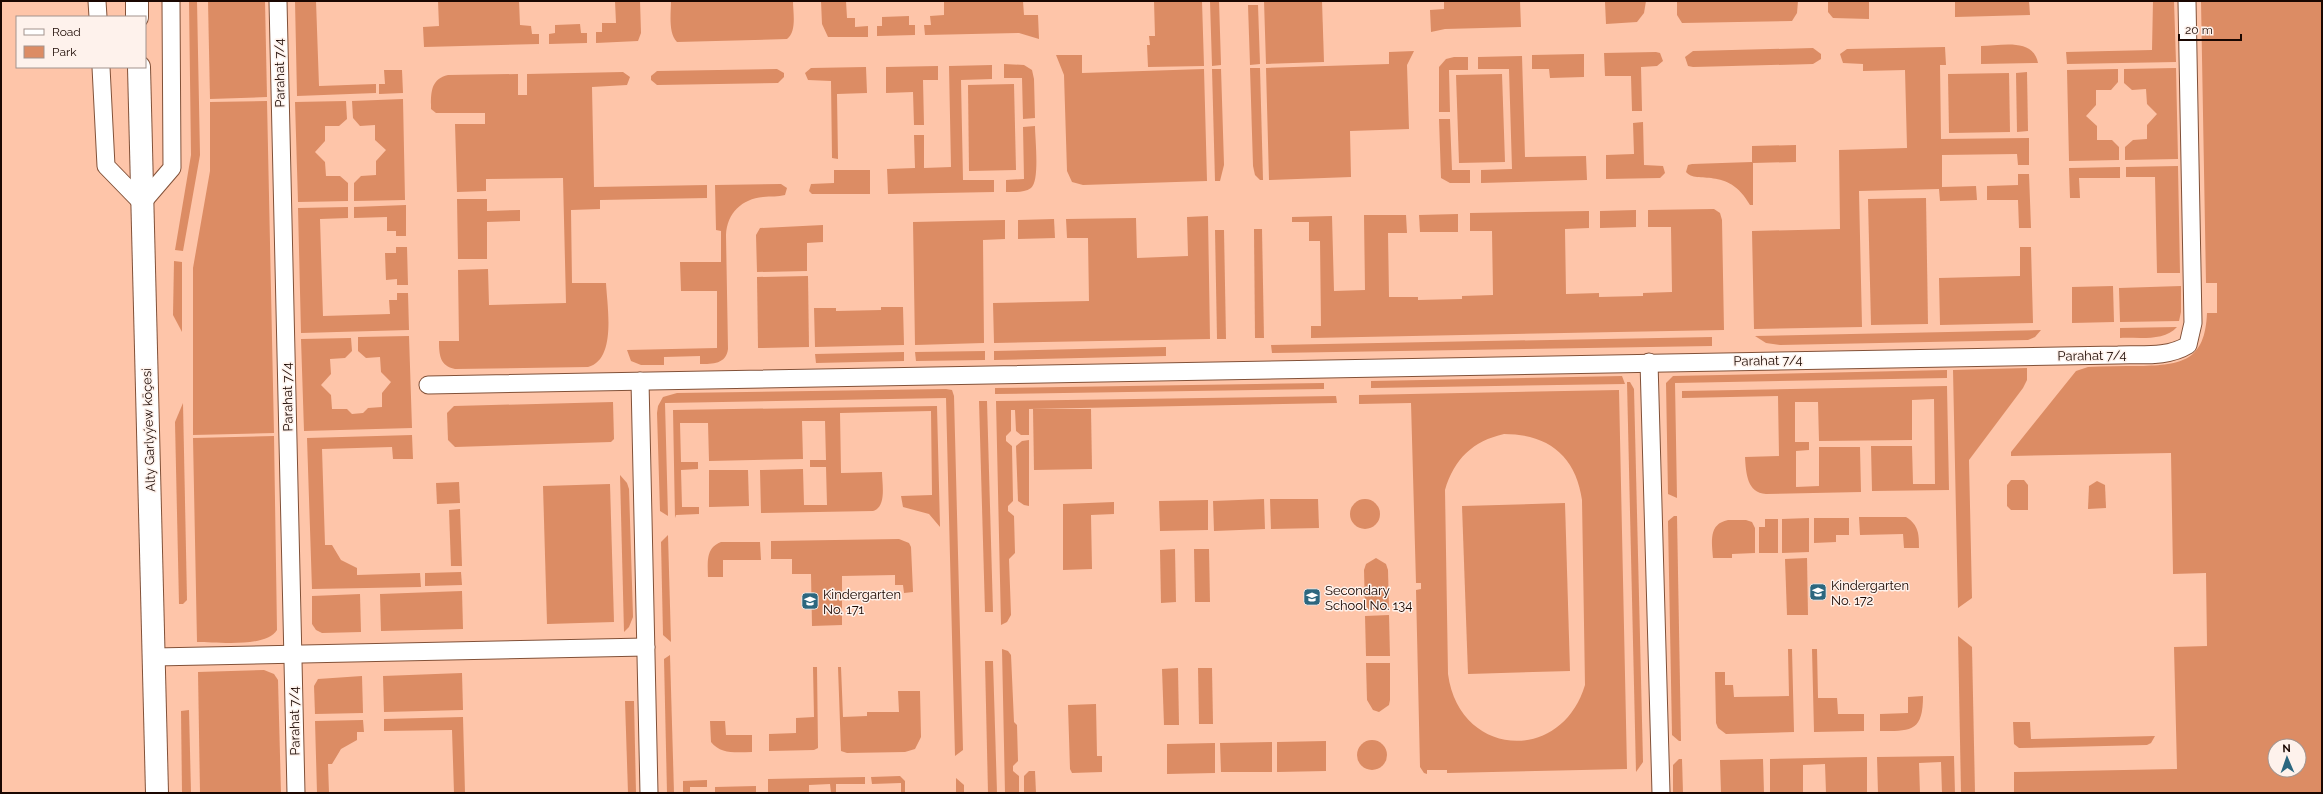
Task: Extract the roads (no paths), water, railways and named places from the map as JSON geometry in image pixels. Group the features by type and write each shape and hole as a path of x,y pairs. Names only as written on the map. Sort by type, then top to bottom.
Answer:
{"street":[{"path":"97,1 98,16"},
{"path":"137,1 137,16"},
{"path":"101,68 106,166 142,203 172,168 171,1"},
{"name":"Parahat 7/4","path":"278,1 296,793"},
{"name":"Parahat 7/4","path":"428,385 1649,362 2165,354 2178,352 2188,345 2193,323 2187,1"},
{"name":"Alty Garlyýew köçesi","path":"139,68 157,793"},
{"path":"1649,362 1661,793"},
{"path":"640,381 649,793"},
{"path":"154,657 646,648"}],"place":[{"name":"Kindergarten No. 172","path":"1818,592"},
{"name":"Secondary School No. 134","path":"1312,597"},
{"name":"Kindergarten No. 171","path":"810,601"}]}
